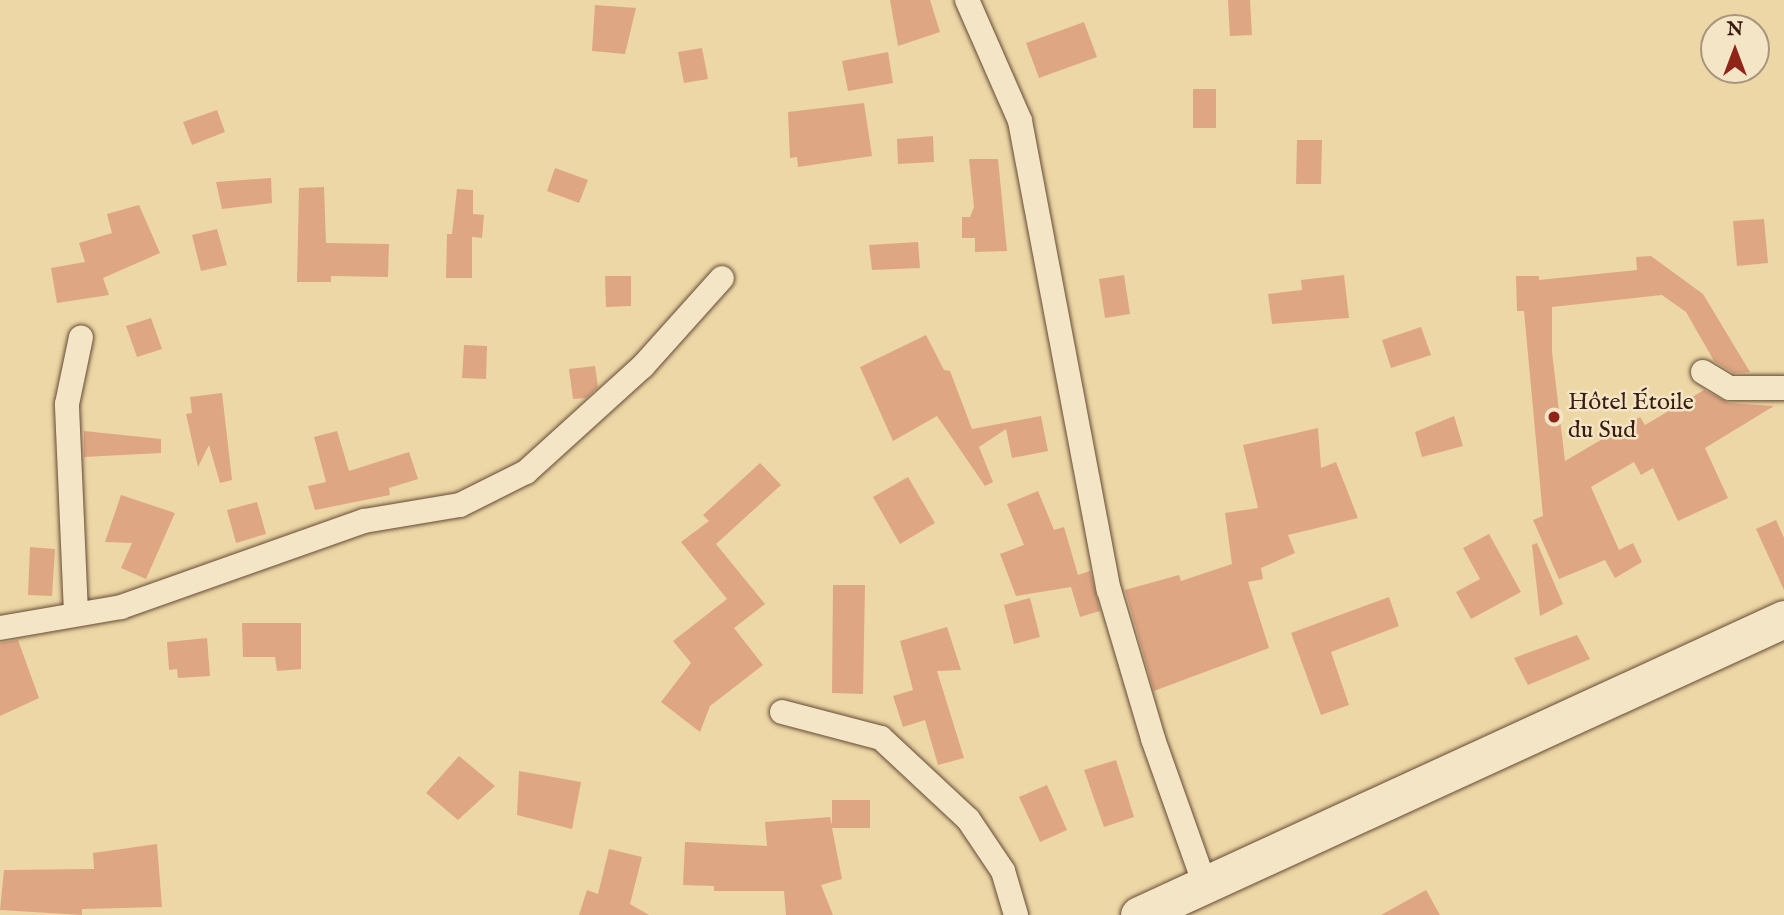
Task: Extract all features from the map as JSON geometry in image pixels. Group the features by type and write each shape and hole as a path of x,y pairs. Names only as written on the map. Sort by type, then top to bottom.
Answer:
{"main road":[{"path":"1139,915 1205,882 1784,619"}],"street":[{"path":"967,0 1020,121 1109,590 1153,739 1205,882"},
{"path":"0,628 121,607 364,521 460,505 526,472 643,366 722,278"},
{"path":"76,613 67,404 81,337"},
{"path":"1703,372 1730,388 1784,388"},
{"path":"782,712 881,738 968,819 1003,871 1016,915"}],"building":[{"path":"890,0 930,0 940,32 898,46"},
{"path":"1228,0 1250,0 1252,35 1230,36"},
{"path":"595,5 636,8 625,54 592,51"},
{"path":"1084,22 1097,57 1039,78 1026,43"},
{"path":"702,48 708,79 684,83 678,52"},
{"path":"888,52 893,83 848,91 842,61"},
{"path":"1193,89 1216,89 1216,128 1193,128"},
{"path":"864,103 872,156 798,167 797,157 790,158 788,112"},
{"path":"217,110 225,132 192,145 183,122"},
{"path":"933,136 934,162 898,164 897,139"},
{"path":"1297,140 1322,140 1321,184 1296,184"},
{"path":"969,159 998,159 1007,251 975,252 975,238 962,238 962,217 970,217 974,207"},
{"path":"555,168 588,180 579,203 547,191"},
{"path":"271,178 272,203 222,209 216,182"},
{"path":"324,187 326,243 389,244 388,277 331,276 331,282 297,282 299,188"},
{"path":"457,189 473,190 473,214 484,215 482,238 472,237 472,278 446,278 447,234 452,234"},
{"path":"139,205 160,253 103,278 109,295 57,303 51,268 85,262 79,243 112,233 107,214"},
{"path":"1764,219 1768,263 1737,266 1733,221"},
{"path":"217,229 227,265 201,271 192,235"},
{"path":"918,242 920,268 872,270 869,245"},
{"path":"1651,256 1703,294 1750,372 1734,373 1714,361 1686,312 1662,295 1552,307 1552,352 1565,461 1640,417 1645,425 1704,390 1729,403 1774,406 1705,448 1728,498 1678,521 1653,468 1641,475 1634,462 1591,487 1619,550 1633,543 1642,562 1615,578 1605,560 1559,579 1533,520 1543,516 1524,311 1517,311 1516,276 1539,276 1539,280 1637,270 1636,257"},
{"path":"1124,275 1130,314 1105,318 1099,279"},
{"path":"1344,275 1349,318 1272,324 1268,294 1302,290 1301,280"},
{"path":"605,276 631,276 631,306 606,307"},
{"path":"151,318 162,349 137,357 126,326"},
{"path":"1421,327 1431,355 1391,368 1382,340"},
{"path":"926,335 944,370 950,371 972,429 1041,416 1048,451 1012,458 1006,429 979,447 993,482 985,486 937,416 893,441 860,367"},
{"path":"464,345 487,346 486,379 462,378"},
{"path":"595,366 598,387 586,398 573,399 569,369"},
{"path":"222,393 232,480 220,483 209,445 198,467 186,414 192,413 190,397"},
{"path":"1454,416 1463,446 1422,457 1415,432"},
{"path":"1318,428 1321,468 1336,462 1358,518 1288,535 1295,553 1261,568 1263,579 1248,582 1269,648 1154,691 1125,590 1179,575 1181,581 1232,564 1225,513 1258,508 1243,445"},
{"path":"84,431 161,439 161,453 84,457"},
{"path":"337,431 349,471 409,452 418,479 389,488 390,495 315,510 308,486 326,482 314,437"},
{"path":"760,463 781,485 716,544 765,604 734,628 763,665 710,706 700,732 661,702 691,663 673,641 727,599 681,542 709,521 703,515"},
{"path":"908,477 935,523 900,544 873,497"},
{"path":"1038,491 1054,530 1064,527 1078,575 1090,571 1100,611 1080,617 1071,587 1016,596 1000,554 1024,545 1007,504"},
{"path":"121,495 175,513 146,579 121,568 132,543 105,542"},
{"path":"257,502 266,534 236,543 227,510"},
{"path":"1776,520 1784,538 1784,590 1756,529"},
{"path":"1489,534 1521,592 1471,619 1456,592 1480,579 1463,548"},
{"path":"1537,543 1563,604 1540,616 1532,545"},
{"path":"30,547 55,549 52,596 28,595"},
{"path":"833,585 865,585 863,694 832,693"},
{"path":"1389,597 1399,626 1331,652 1349,705 1321,715 1291,633"},
{"path":"1030,598 1040,637 1014,644 1004,605"},
{"path":"242,623 301,623 301,669 277,671 275,657 243,657"},
{"path":"947,627 961,670 937,671 964,758 938,765 925,720 903,727 893,696 913,690 900,641"},
{"path":"1577,635 1590,659 1528,685 1514,658"},
{"path":"207,638 210,676 178,678 177,669 169,670 167,642"},
{"path":"18,640 39,698 0,716 0,643"},
{"path":"459,756 495,786 458,820 426,793"},
{"path":"1116,760 1134,817 1104,827 1084,770"},
{"path":"519,771 581,782 572,829 517,815"},
{"path":"1047,785 1067,830 1040,842 1019,797"},
{"path":"832,800 870,800 870,828 832,828 842,879 821,885 833,915 786,915 784,891 714,891 714,886 683,885 685,842 767,846 765,822 830,817 832,825"},
{"path":"157,844 162,907 82,909 82,915 0,910 4,870 94,869 93,853"},
{"path":"609,849 642,857 630,904 649,915 579,915 587,890 598,894"},
{"path":"1426,890 1440,915 1381,915"}],"place":[{"name":"Hôtel Étoile du Sud","path":"1554,417"}]}
